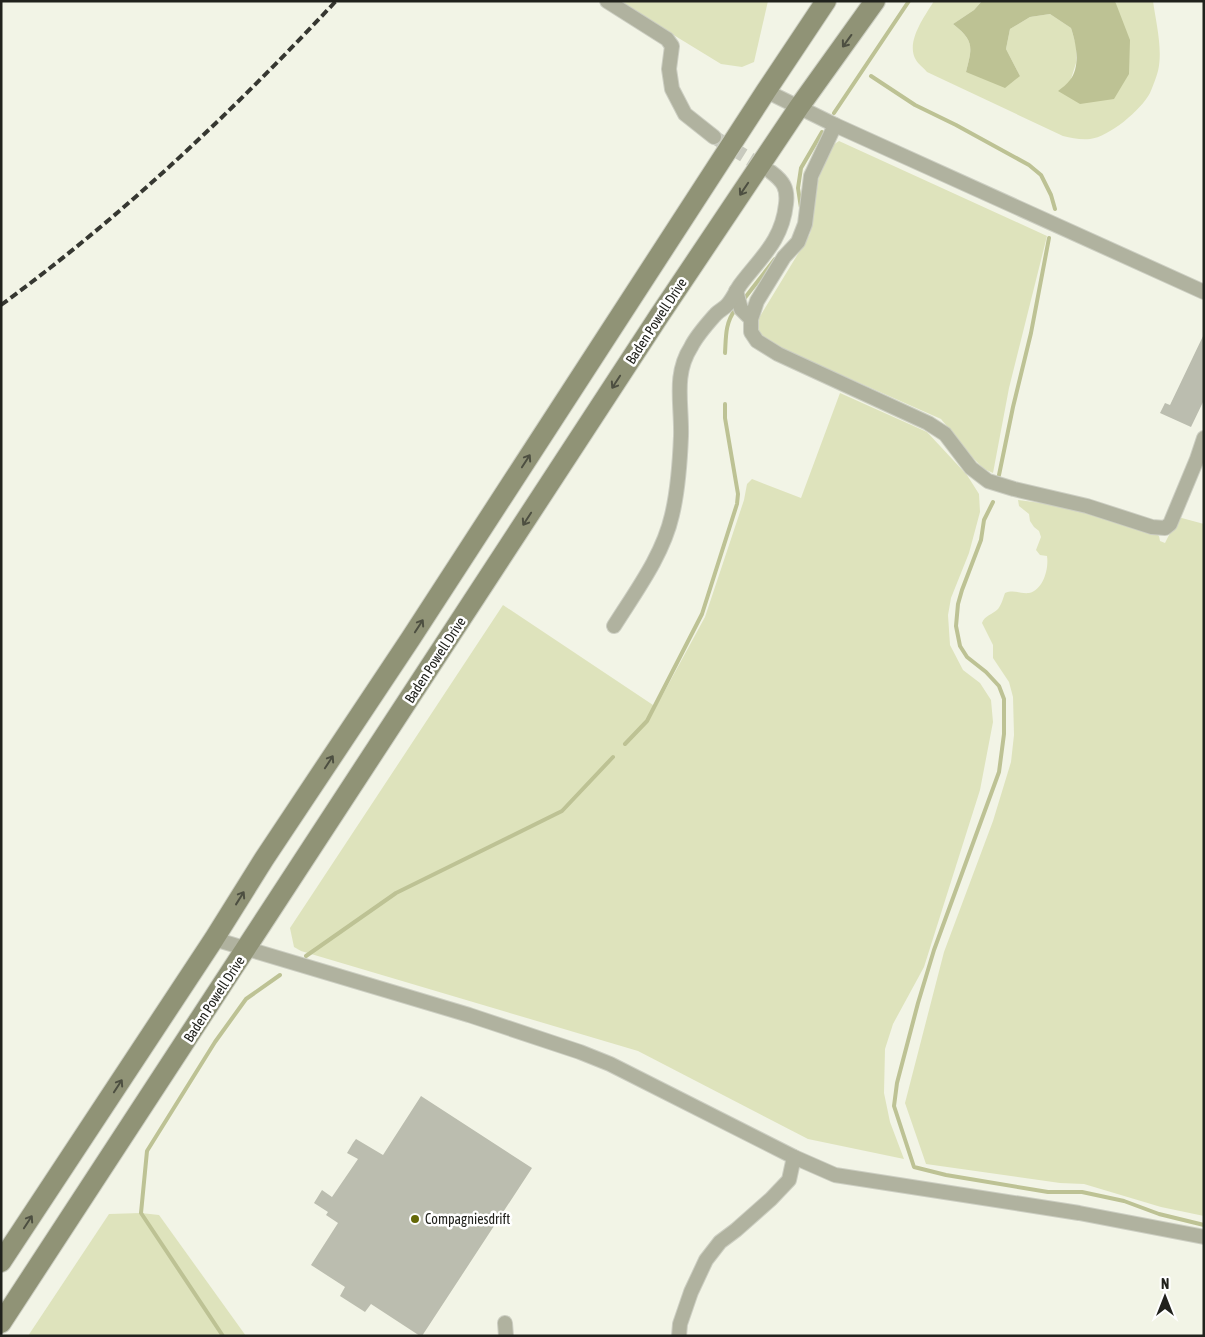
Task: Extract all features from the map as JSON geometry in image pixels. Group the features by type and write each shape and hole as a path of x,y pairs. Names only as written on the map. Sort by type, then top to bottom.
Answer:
{"main road":[{"path":"1,1262 826,1"},
{"name":"Baden Powell Drive","path":"1,1323 659,316 799,107 875,1"}],"street":[{"path":"607,1 667,39 672,46 669,69 672,89 685,114 714,137"},
{"path":"766,91 835,125 1204,292"},
{"path":"835,125 811,176 805,224 798,242 784,257 757,301 751,319 751,332 757,341 769,350 928,423 945,434 971,468 988,481 1087,506 1152,527 1165,528 1170,524 1204,438"},
{"path":"614,626 647,574 664,538 672,515 681,436 681,366 691,346 717,313 728,304 736,291 770,249 784,221 787,195 781,179 771,172"},
{"path":"736,291 741,309 751,319"},
{"path":"214,939 469,1015 580,1052 610,1064 794,1157 835,1175 1079,1213 1204,1237"},
{"path":"679,1336 680,1324 691,1292 706,1260 720,1242 764,1206 783,1186 788,1180 794,1157"}],"shaded area":[{"path":"618,1 768,1 754,62 742,67 721,64"},
{"path":"934,1 982,1 974,10 953,24 965,35 970,45 970,57 966,72 1020,76 1006,49 1010,29 1030,17 1050,14 1071,28 1076,45 1076,63 1071,79 1080,104 1116,4 1115,1 1153,1 1160,54 1158,71 1150,93 1140,107 1124,122 1098,137 1076,139 1063,136 927,72 916,60 913,53 913,45 914,37 921,22"},
{"path":"982,1 1115,1 1130,40 1129,74 1114,99 1080,104 1058,91 1070,80 1076,68 1076,47 1071,28 1050,14 1030,17 1010,29 1006,49 1020,76 1005,88 966,72 970,57 970,45 965,35 953,24 974,10"},
{"path":"839,141 1047,236 1009,388 993,473 984,469 973,458 941,419 767,342 759,331 759,318 810,234 819,175 833,145"},
{"path":"840,393 927,432 967,475 979,494 980,512 969,553 951,598 948,615 950,645 963,670 980,683 991,700 993,722 980,790 924,967 893,1024 885,1049 884,1093 890,1122 904,1159 808,1139 638,1051 301,951 294,947 290,928 503,605 656,707 705,617 744,500 747,484 752,479 801,498"},
{"path":"1018,500 1072,507 1152,531 1159,536 1160,541 1165,543 1178,517 1204,524 1204,1216 1161,1207 1084,1184 1060,1183 926,1164 905,1103 944,952 993,821 1011,762 1014,735 1013,697 1009,682 993,658 993,645 982,623 983,620 998,609 1005,593 1011,591 1029,593 1034,591 1038,588 1046,573 1047,556 1040,555 1036,550 1041,537 1039,531 1030,521 1029,514 1019,506"},
{"path":"141,1213 159,1215 246,1336 28,1336 109,1214"}],"building":[{"path":"1204,334 1204,400 1191,427 1160,413 1165,403 1170,405"},
{"name":"Compagniesdrift","path":"421,1096 532,1168 422,1336 420,1336 371,1304 365,1312 340,1296 345,1287 311,1265 338,1223 326,1215 328,1212 314,1203 322,1190 332,1197 358,1159 347,1153 356,1139 383,1155"}],"waterway":[{"path":"834,113 909,1"},
{"path":"871,76 915,105 1029,165 1041,175 1051,195 1055,209"},
{"path":"801,208 798,188 801,168 822,132"},
{"path":"999,475 1031,333 1049,238"},
{"path":"744,299 775,259"},
{"path":"725,353 728,325 735,310"},
{"path":"625,744 647,721 702,614 737,504 738,494 725,418 725,404"},
{"path":"993,502 984,520 981,540 962,590 958,604 956,626 960,646 967,657 986,672 999,686 1004,699 1004,734 999,772 934,950 897,1083 894,1106 914,1167 946,1175 1048,1192 1082,1192 1124,1201 1159,1214 1204,1225"},
{"path":"306,956 396,893 562,811 613,757"},
{"path":"223,1336 141,1213 147,1151 215,1042 246,999 280,975"}],"tunnel":[{"path":"714,137 766,169"}],"railway":[{"path":"1,305 90,235 176,161 336,1"}],"place":[{"name":"Compagniesdrift","path":"415,1219"}]}
